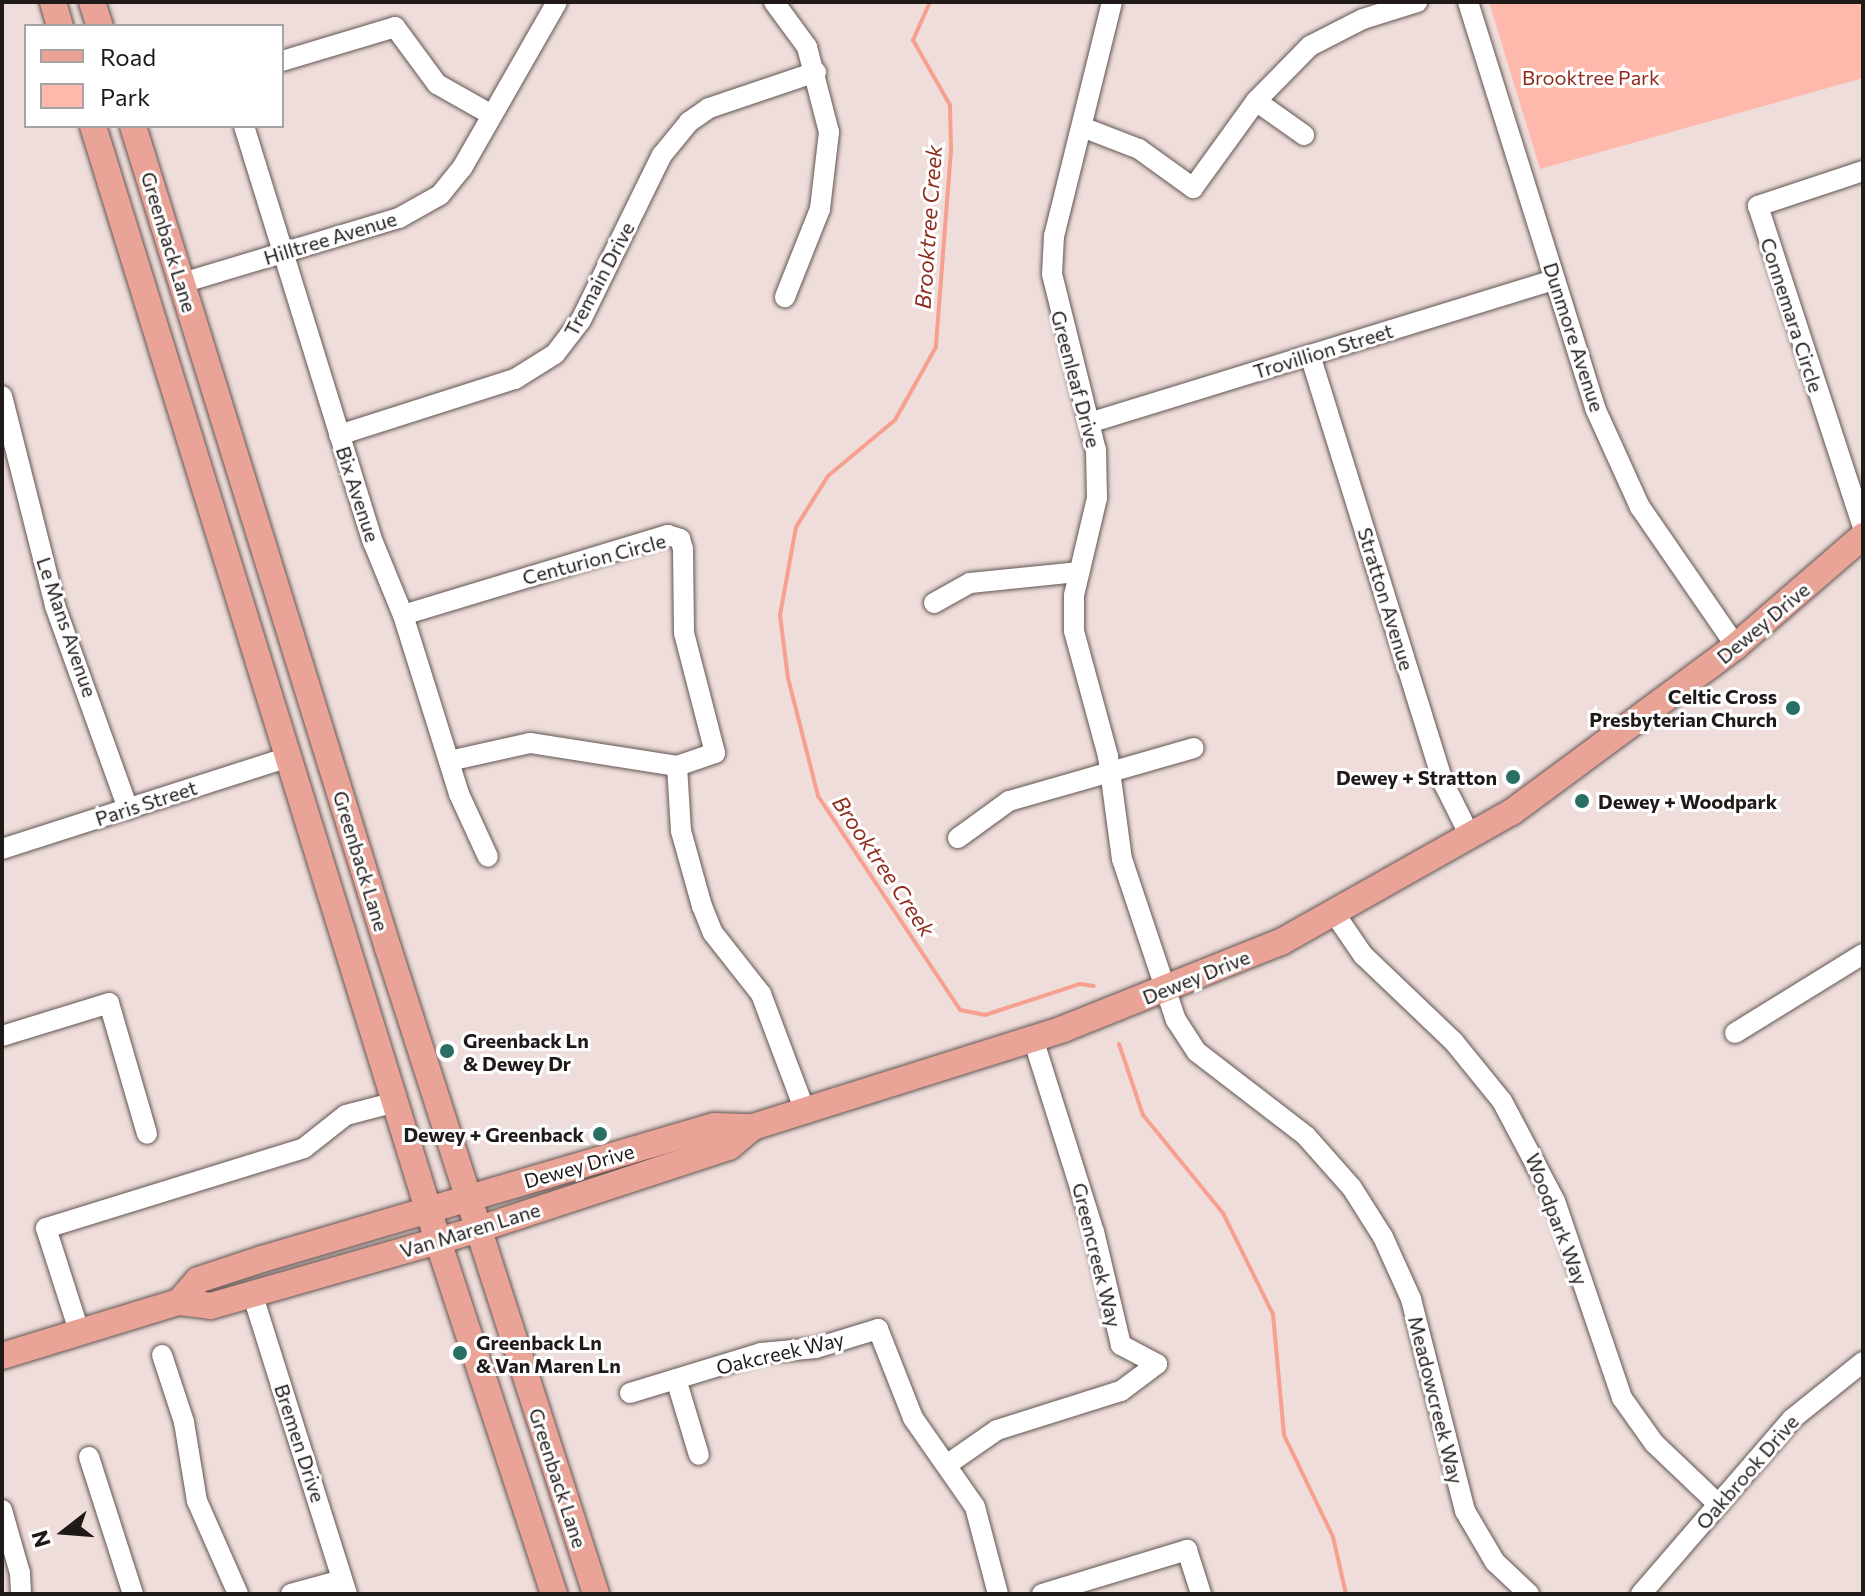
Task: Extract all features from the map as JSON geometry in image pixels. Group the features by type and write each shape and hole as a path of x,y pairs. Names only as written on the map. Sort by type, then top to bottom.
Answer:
{"main road":[{"path":"53,2 59,24"},
{"path":"92,2 99,24"},
{"name":"Greenback Lane","path":"94,128 438,1241 554,1594"},
{"name":"Greenback Lane","path":"134,128 337,783 596,1594"},
{"path":"130,241 182,283"},
{"name":"Dewey Drive","path":"429,1209 715,1126 753,1127 805,1111 1033,1038 1281,942 1471,838 1633,726 1736,646 1863,536"},
{"path":"289,757 337,783"},
{"name":"Van Maren Lane","path":"2,1356 179,1302 211,1306 479,1229 729,1147 753,1127"},
{"name":"Van Maren Lane","path":"179,1302 198,1280 429,1209"}],"street":[{"name":"Hilltree Avenue","path":"182,283 419,209 451,184 557,2"},
{"path":"774,2 807,47 816,72 829,132 826,176 803,259 785,297"},
{"path":"1082,127 1139,149 1193,188 1256,101 1310,46 1363,19 1417,2"},
{"name":"Dunmore Avenue","path":"1468,2 1555,280 1616,458 1668,554 1736,646"},
{"name":"Greenleaf Drive","path":"1107,4 1082,127 1054,236 1052,274 1055,299 1092,422 1097,498 1079,572 1074,631 1111,771 1122,859 1164,989"},
{"path":"284,60 395,27 419,67 437,84 492,115"},
{"name":"Tremain Drive","path":"339,435 515,379 555,354 581,320 662,155 689,122 709,108 816,72"},
{"path":"1256,101 1304,135"},
{"name":"Bix Avenue","path":"245,128 373,542 403,615 449,761 488,857"},
{"name":"Connemara Circle","path":"1863,171 1758,206 1863,527"},
{"name":"Trovillion Street","path":"1092,422 1555,280"},
{"name":"Stratton Avenue","path":"1310,355 1444,784 1471,838"},
{"name":"Le Mans Avenue","path":"2,396 55,606 128,809"},
{"name":"Centurion Circle","path":"403,615 646,540 668,535 680,539 686,559 684,633 715,753 677,766 530,743 495,746 449,761"},
{"path":"934,603 970,583 1079,572"},
{"path":"958,838 1009,801 1194,748"},
{"name":"Paris Street","path":"2,849 289,757"},
{"path":"677,766 681,831 702,906 713,933 761,994 805,1111"},
{"name":"Woodpark Way","path":"1335,914 1363,955 1454,1042 1502,1101 1555,1201 1622,1398 1654,1443 1718,1504"},
{"path":"1735,1033 1863,954"},
{"name":"Meadowcreek Way","path":"1164,989 1197,1052 1306,1136 1367,1209 1411,1299 1465,1511 1495,1562 1529,1594"},
{"path":"2,1036 109,1003 147,1134"},
{"name":"Greencreek Way","path":"948,1464 997,1430 1121,1391 1157,1364 1121,1345 1094,1232 1033,1038"},
{"path":"79,1331 46,1228 304,1148 346,1115 396,1102"},
{"name":"Bremen Drive","path":"252,1293 344,1587"},
{"name":"Oakcreek Way","path":"630,1393 761,1353 816,1348 878,1329 913,1418 948,1464 975,1507 998,1594"},
{"path":"162,1355 184,1422 197,1501 238,1594"},
{"name":"Oakbrook Drive","path":"1641,1594 1818,1394 1863,1362"},
{"path":"676,1379 699,1455"},
{"path":"89,1457 133,1594"},
{"path":"2,1510 20,1573 21,1594"},
{"path":"1042,1594 1187,1550 1201,1594"},
{"path":"291,1594 344,1587"}],"green space":[{"name":"Brooktree Park","path":"1489,2 1863,2 1863,78 1540,169"}],"waterway":[{"name":"Brooktree Creek","path":"930,2 913,40 950,105 951,150 936,347 895,420 828,476 796,527 780,615 788,678 818,796 960,1010 985,1015 1080,984 1094,986"},
{"path":"1119,1044 1143,1115 1223,1213 1273,1314 1284,1435 1333,1537 1346,1594"}],"place":[{"name":"Celtic Cross Presbyterian Church","path":"1793,708"},
{"name":"Dewey + Stratton","path":"1513,777"},
{"name":"Dewey + Woodpark","path":"1582,801"},
{"name":"Greenback Ln & Dewey Dr","path":"447,1051"},
{"name":"Dewey + Greenback","path":"600,1134"},
{"name":"Greenback Ln & Van Maren Ln","path":"460,1353"}]}
